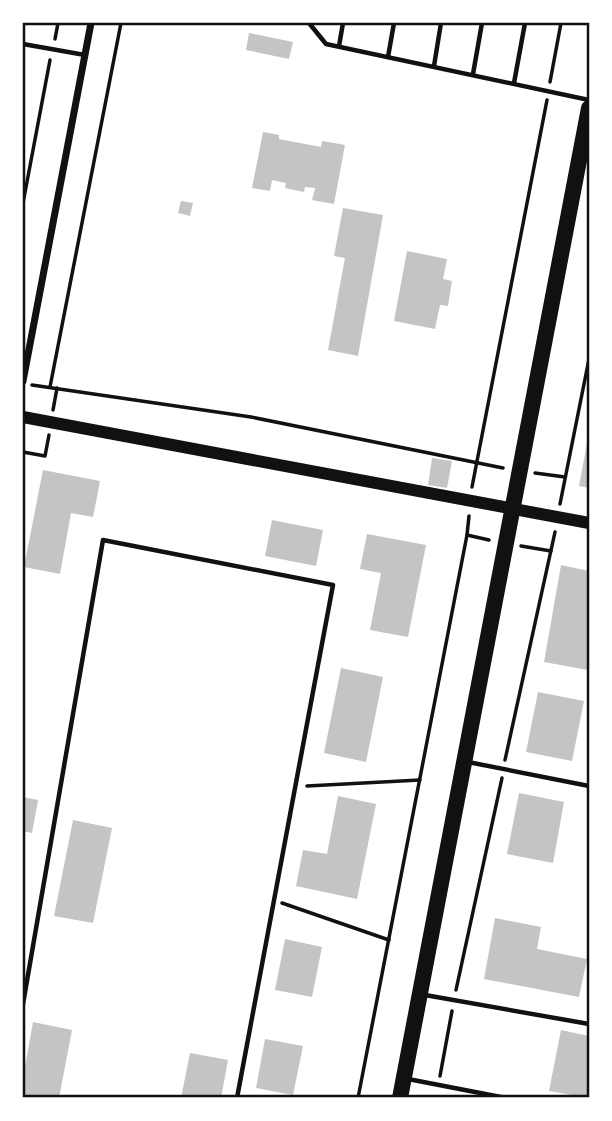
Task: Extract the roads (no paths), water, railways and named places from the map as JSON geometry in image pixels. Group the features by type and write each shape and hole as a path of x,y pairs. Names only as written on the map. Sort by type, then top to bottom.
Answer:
{"main road":[{"path":"400,1098 589,108"}],"street":[{"path":"23,382 91,23"},
{"path":"23,417 589,523"}],"lane":[{"path":"309,23 327,44 589,100"},
{"path":"339,46 343,23"},
{"path":"388,57 394,23"},
{"path":"434,66 441,23"},
{"path":"473,74 482,23"},
{"path":"514,83 525,23"},
{"path":"23,44 85,55"},
{"path":"23,1004 103,540 333,585 237,1098"},
{"path":"464,761 589,785"},
{"path":"420,994 589,1024 589,1017"},
{"path":"404,1079 506,1098"}]}
